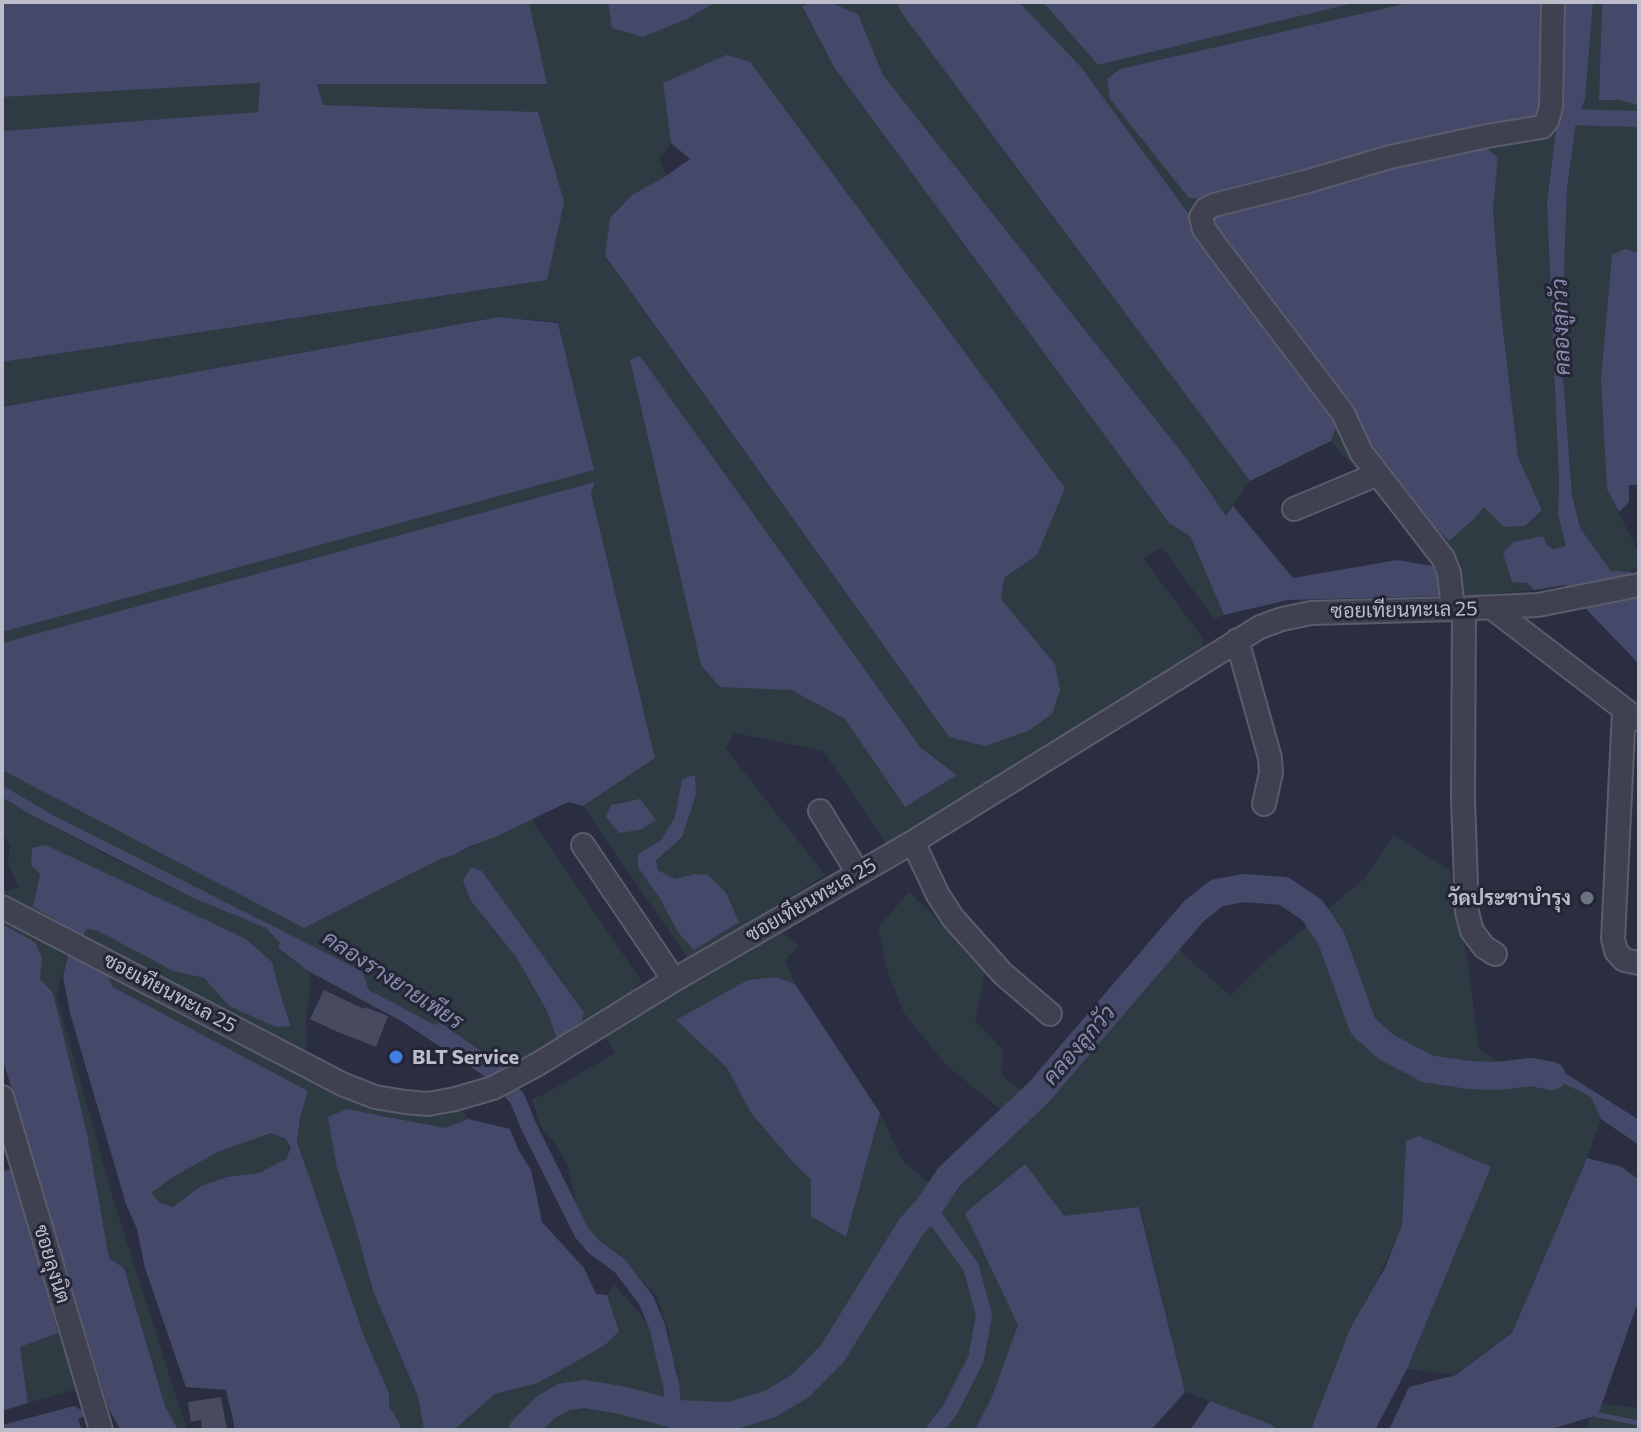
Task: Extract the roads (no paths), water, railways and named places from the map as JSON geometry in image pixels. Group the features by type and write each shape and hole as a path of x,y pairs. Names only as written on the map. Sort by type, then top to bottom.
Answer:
{"street":[{"path":"1495,954 1484,947 1472,931 1467,912 1459,609 1449,573 1443,558 1361,452 1343,413 1217,247 1204,229 1201,217 1206,209 1214,205 1390,157 1542,127 1551,107 1553,2"},
{"path":"1294,509 1378,474"},
{"name":"ซอยเทียนทะเล 25","path":"2,907 342,1084 375,1097 405,1102 428,1104 455,1099 501,1084 901,848 1237,640 1271,623 1311,613 1538,605 1639,585"},
{"path":"1492,608 1632,716 1613,939 1616,951 1624,960 1639,963"},
{"path":"1237,640 1270,758 1271,773 1264,804"},
{"path":"820,811 858,873"},
{"path":"583,845 674,980"},
{"path":"901,848 953,918 1003,974 1050,1014"},
{"name":"ซอยลุงนิต","path":"2,1097 101,1430"}],"water":[{"path":"2,2 529,2 547,84 317,84 323,105 538,112 564,202 547,280 2,362 2,131 258,112 260,83 2,97"},
{"path":"608,2 716,2 689,18 643,37 612,28"},
{"path":"813,2 830,2 858,14 883,75 1187,459 1226,516 1233,506 1293,578 1397,560 1432,566 1444,582 1440,596 1288,600 1224,615 1190,536 1169,523 834,67 802,6"},
{"path":"897,2 1019,2 1081,67 1339,419 1331,441 1250,481 901,12"},
{"path":"1043,2 1358,2 1098,65"},
{"path":"1412,2 1542,2 1543,74 1538,118 1201,199 1189,198 1110,99 1107,79 1120,69"},
{"path":"1558,2 1593,2 1585,99 1576,123 1567,188 1563,376 1572,495 1580,528 1611,571 1631,572 1639,593 1639,664 1566,585 1534,590 1527,583 1512,582 1503,553 1514,542 1543,536 1553,549 1566,546 1558,514 1547,203 1558,112"},
{"path":"1602,2 1639,2 1639,105 1619,100 1599,100"},
{"path":"726,55 750,62 1065,488 1037,555 1004,578 1001,599 1055,664 1060,690 1052,714 1028,731 985,746 949,737 605,256 610,218 632,195 690,159 671,143 663,83"},
{"path":"1485,146 1498,158 1493,209 1501,313 1518,457 1542,510 1525,526 1504,527 1484,507 1449,541 1429,521 1218,238 1211,218 1218,211"},
{"path":"1625,249 1639,253 1639,485 1629,485 1629,502 1619,512 1607,489 1601,379 1612,255"},
{"path":"499,317 558,323 594,470 2,632 2,407"},
{"path":"640,356 921,748 957,775 905,807 845,719 791,690 720,687 701,665 630,360"},
{"path":"595,482 591,493 655,758 583,806 568,802 442,858 304,928 2,770 2,643"},
{"path":"695,775 696,794 682,837 656,861 658,870 675,879 695,874 708,875 726,893 739,922 694,950 678,932 638,867 638,854 661,840 675,817 682,779"},
{"path":"2,785 53,815 362,971 369,990 435,1025 439,1022 507,1069 487,1078 403,1022 308,971 278,948 280,943 266,928 191,897 28,813 2,797"},
{"path":"640,799 656,820 640,830 619,833 606,817 611,805"},
{"path":"46,845 246,939 272,962 291,1026 276,1027 229,1006 204,978 173,971 98,931 86,929 83,936 33,907 40,874 31,865 32,848"},
{"path":"471,867 482,871 584,1013 582,1021 557,1039 547,1011 516,957 471,901 463,881"},
{"path":"2,924 35,942 42,958 40,979 53,993 87,1133 109,1258 124,1268 165,1406 178,1430 121,1430 109,1410 2,1057"},
{"path":"69,952 104,967 113,987 308,1091 297,1142 400,1430 234,1430 226,1390 186,1387 145,1268 137,1229 126,1204 70,1013 63,976","holes":["271,1133 286,1139 291,1148 286,1159 259,1173 227,1177 201,1186 173,1207 160,1203 151,1193 218,1152"]},
{"path":"776,977 795,984 880,1113 846,1237 811,1216 811,1180 751,1113 727,1068 676,1020 748,980"},
{"path":"1504,1066 1532,1066 1568,1075 1639,1120 1639,1145 1601,1119 1591,1097 1561,1082 1531,1074 1518,1076"},
{"path":"347,1109 445,1128 468,1119 510,1129 531,1170 542,1222 584,1268 596,1294 607,1295 619,1331 605,1345 538,1383 495,1394 454,1430 424,1430 418,1397 373,1291 337,1168 328,1117"},
{"path":"1419,1136 1491,1167 1407,1369 1375,1430 1311,1430 1350,1329 1385,1268 1402,1225 1406,1141"},
{"path":"1587,1158 1622,1167 1639,1180 1639,1299 1598,1415 1548,1430 1389,1430 1409,1387 1456,1375 1512,1333"},
{"path":"1025,1164 1064,1216 1139,1207 1185,1392 1151,1430 975,1430 991,1399 1018,1325 965,1213"},
{"path":"13,1169 58,1333 20,1347 28,1403 2,1411 2,1171"},
{"path":"1210,1401 1270,1424 1278,1430 1190,1430"},
{"path":"74,1406 85,1416 78,1419 82,1430 2,1430 2,1425"}],"waterway":[{"path":"1568,117 1639,119"},
{"name":"คลองลูกวัว","path":"523,1430 546,1407 564,1397 584,1394 674,1414 731,1416 770,1404 800,1386 832,1354 911,1227 949,1177 1039,1092 1194,911 1217,893 1244,888 1284,891 1312,910 1331,938 1363,1026 1386,1047 1428,1069 1469,1075 1531,1072 1552,1076"},
{"name":"คลองรางยายเพียร","path":"497,1077 517,1098 582,1233 594,1247 620,1266 646,1300 657,1326 671,1385 674,1414"},
{"path":"928,1208 971,1267 984,1315 976,1359 950,1410 934,1430"},
{"path":"1598,1415 1639,1423"}],"place":[{"name":"วัดประชาบํารุง","path":"1587,898"},
{"name":"BLT Service","path":"396,1057"}]}
